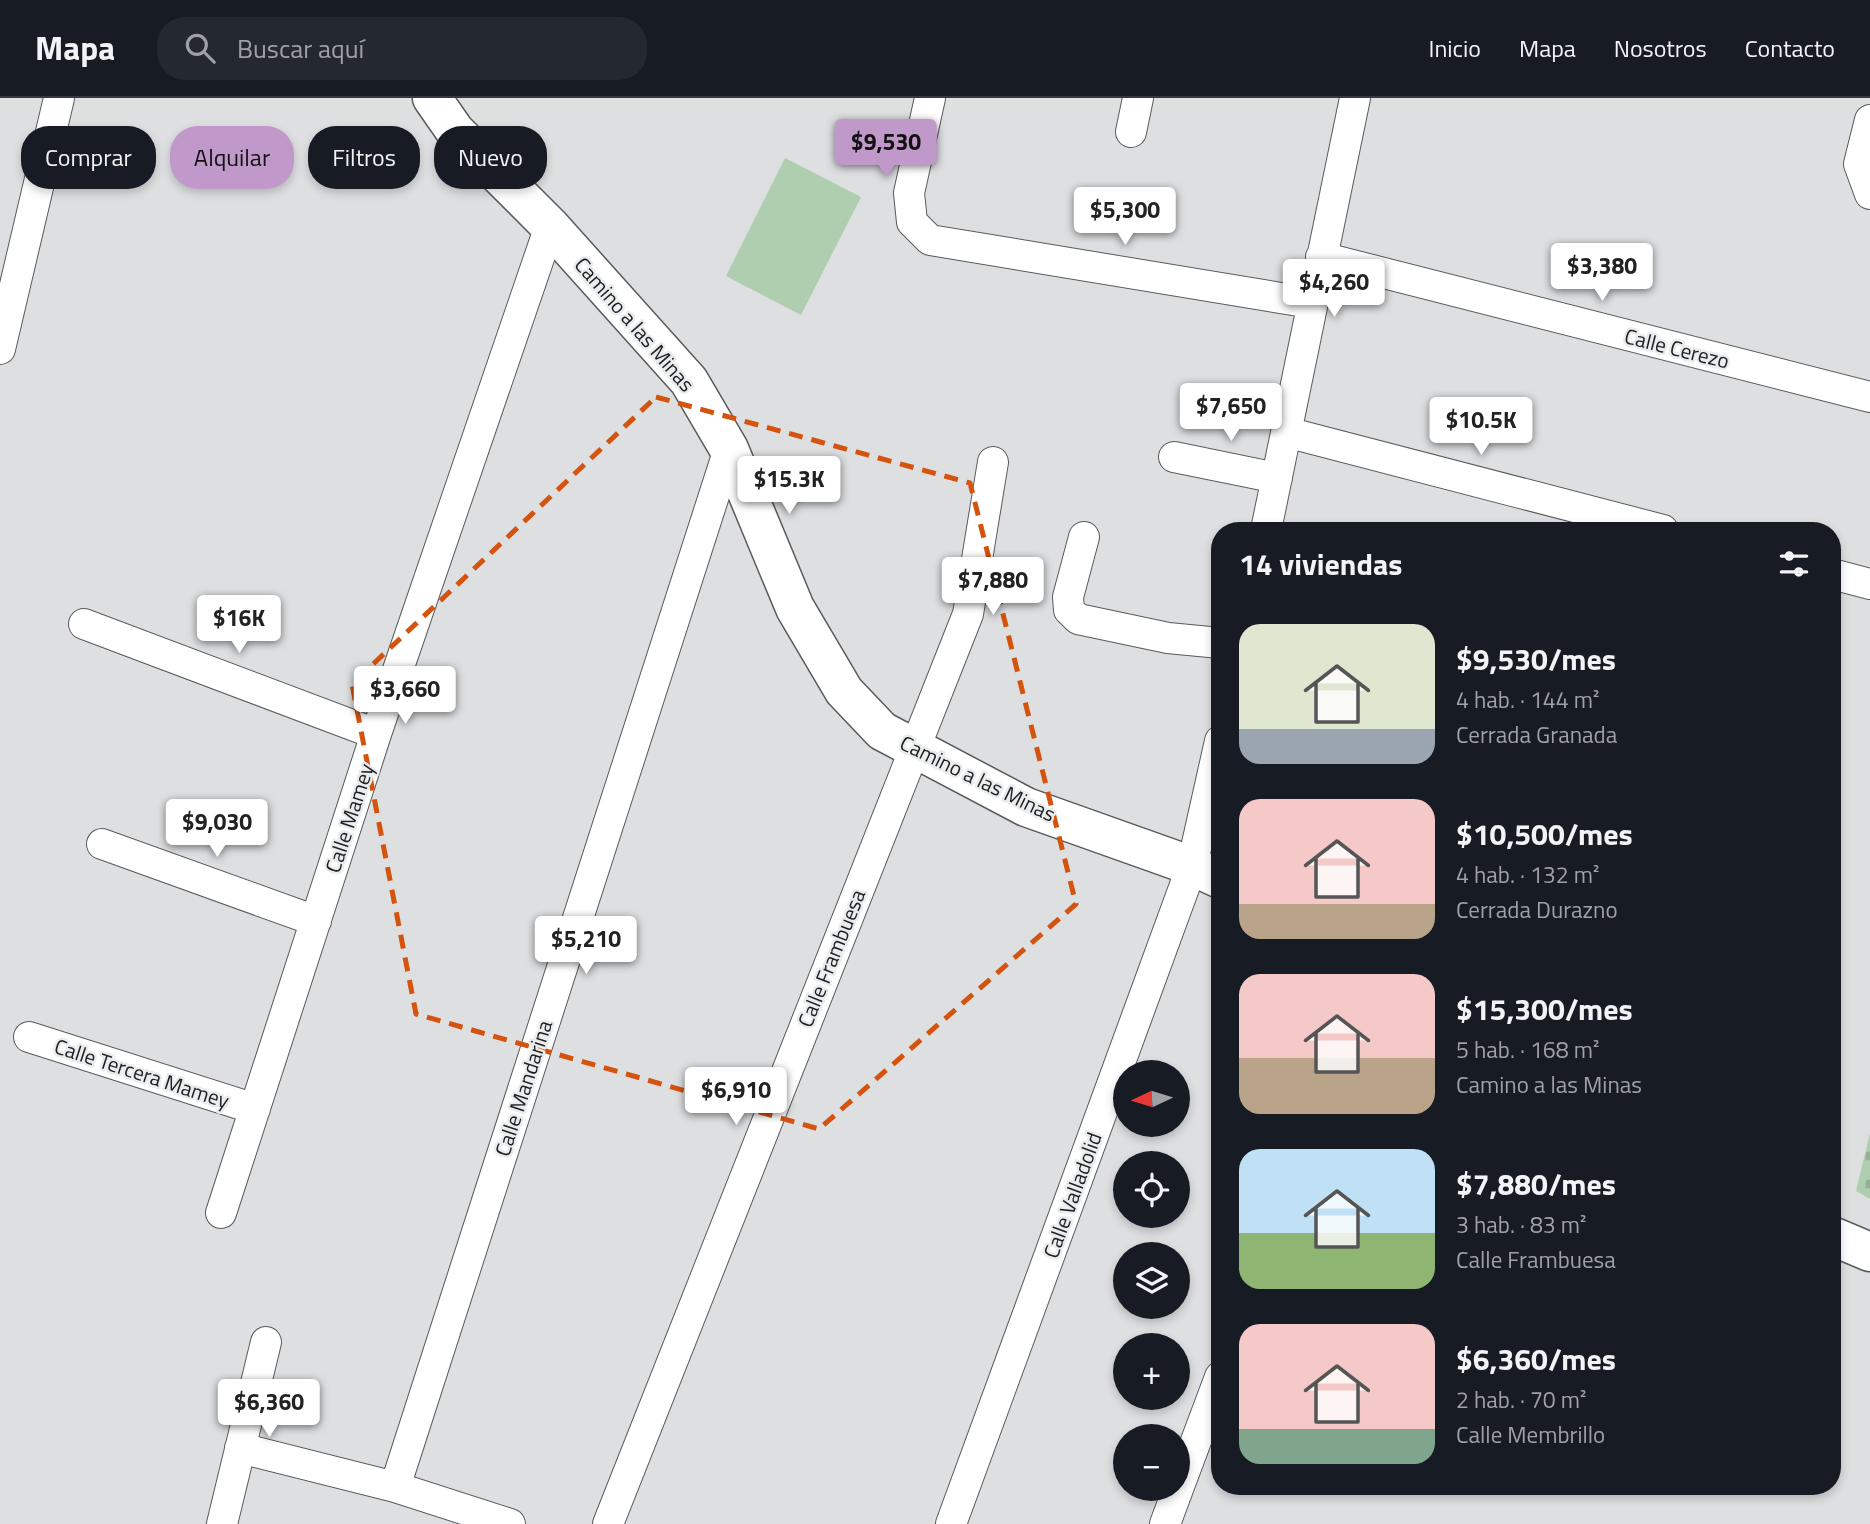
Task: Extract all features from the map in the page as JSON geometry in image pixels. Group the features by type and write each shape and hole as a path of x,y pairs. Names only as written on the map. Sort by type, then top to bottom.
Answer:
{"street":[{"path":"0,349 59,98"},
{"name":"Camino a las Minas","path":"432,98 455,131 550,226 689,381 729,449 795,608 844,691 882,731 1026,807 1206,872"},
{"path":"930,98 909,193 912,222 930,240 1311,303"},
{"path":"1131,132 1138,98"},
{"path":"1268,522 1355,98"},
{"path":"1870,120 1859,164 1870,194"},
{"name":"Calle Mamey","path":"221,1213 376,734 550,226"},
{"name":"Calle Cerezo","path":"1321,257 1870,397"},
{"path":"1286,432 1632,522"},
{"name":"Calle Mandarina","path":"394,1488 729,449"},
{"path":"1174,457 1277,478"},
{"name":"Calle Frambuesa","path":"608,1524 968,614 993,462"},
{"path":"1084,537 1068,597 1069,610 1078,619 1168,638 1211,642"},
{"path":"1841,576 1870,584"},
{"path":"84,624 376,734"},
{"name":"Calle Valladolid","path":"951,1524 1206,872 1211,825"},
{"path":"102,844 316,921"},
{"name":"Calle Tercera Mamey","path":"29,1037 255,1109"},
{"path":"1841,1240 1870,1252"},
{"path":"222,1524 265,1342"},
{"path":"1190,1457 1211,1401"},
{"path":"240,1448 394,1488 510,1524"},
{"path":"1165,1524 1174,1501"}],"highlighted area":[{"path":"656,397 970,483 1076,904 819,1129 416,1014 352,684"}],"green space":[{"path":"785,158 861,197 801,315 726,276"},
{"path":"1870,1133 1870,1199 1856,1191"}]}
